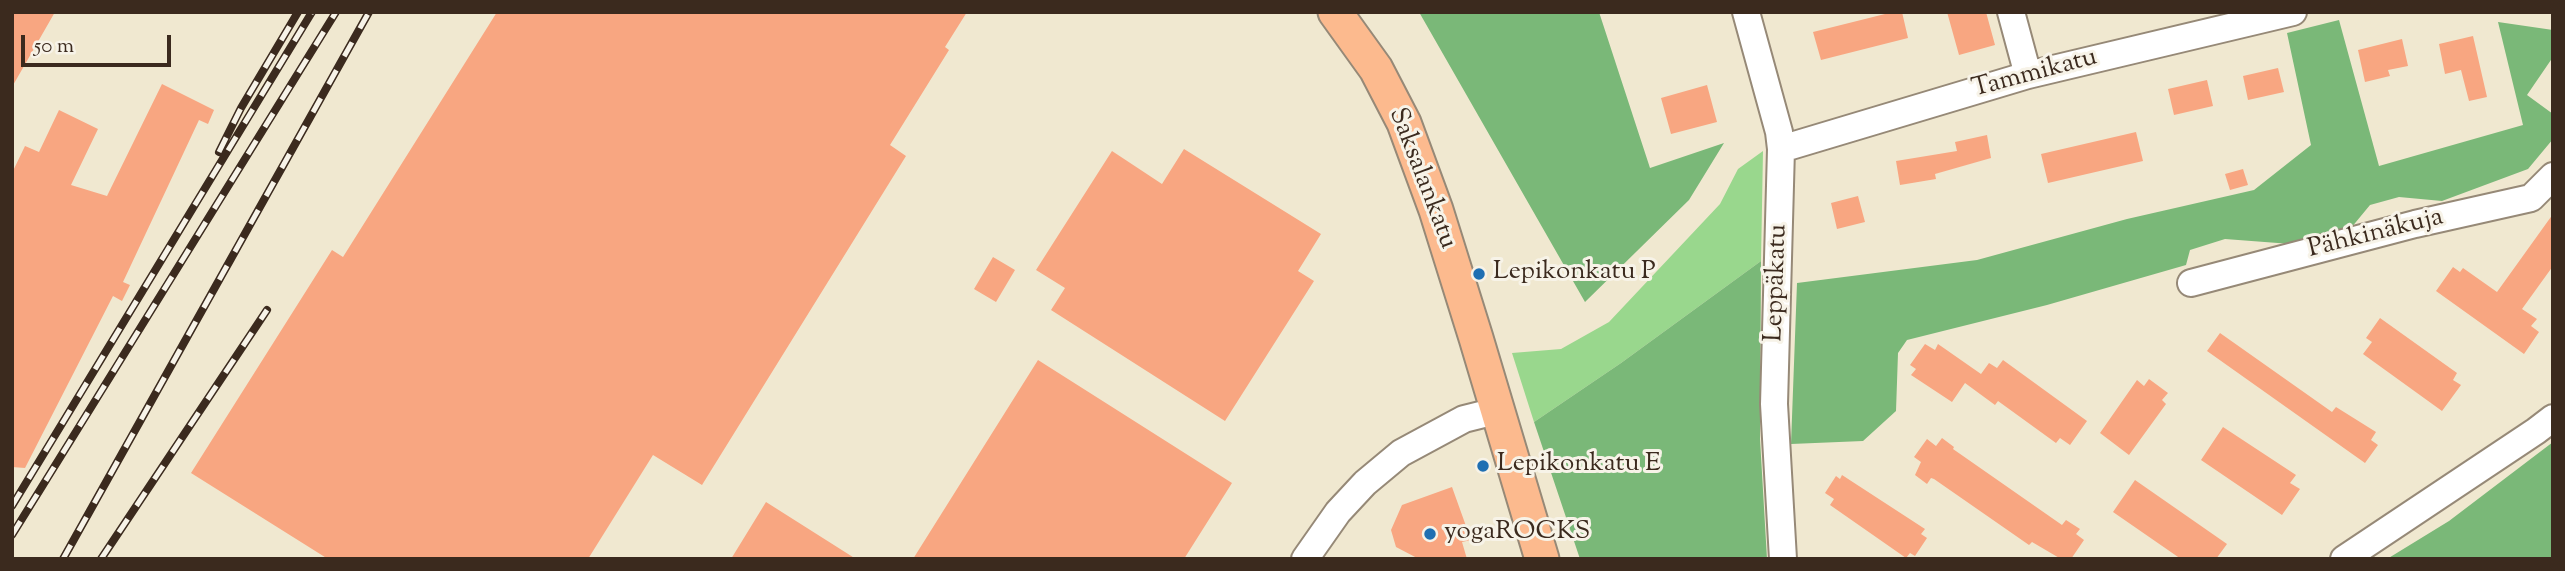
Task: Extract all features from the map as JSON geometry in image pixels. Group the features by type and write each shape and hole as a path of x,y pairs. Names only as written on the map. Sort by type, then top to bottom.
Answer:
{"main road":[{"name":"Saksalankatu","path":"1335,12 1376,69 1404,123 1436,209 1542,559"}],"street":[{"name":"Leppäkatu","path":"1746,12 1781,149 1774,404 1783,559"},
{"path":"2011,12 2028,75"},
{"name":"Tammikatu","path":"1781,149 2028,75 2293,12"},
{"name":"Pähkinäkuja","path":"2191,283 2415,224 2531,198 2553,176"},
{"path":"1312,555 1338,512 1365,483 1401,453 1464,419 1496,411"},
{"path":"2344,559 2553,418"}],"green space":[{"path":"1419,12 1599,12 1650,168 1724,143 1689,200 1585,302"},
{"path":"2339,20 2379,166 2523,125 2498,22 2553,30 2553,57 2527,95 2553,114 2553,139 2528,169 2442,201 2399,197 2370,205 2351,228 2291,244 2225,239 2190,250 2186,265 2047,305 1907,340 1898,353 1896,411 1863,441 1791,444 1797,283 1977,260 2127,219 2254,190 2311,145 2287,33"},
{"path":"1763,151 1761,261 1621,363 1534,422 1512,353 1561,349 1609,322 1720,204 1738,169"},
{"path":"1761,261 1760,439 1767,559 1580,559 1534,422 1621,363"},
{"path":"2553,442 2553,559 2387,559 2449,521"}],"building":[{"path":"12,12 55,12 12,87"},
{"path":"497,12 967,12 945,47 949,50 890,145 906,156 702,485 653,455 588,559 328,559 191,473 332,250 343,257"},
{"path":"1902,12 1908,38 1821,60 1813,32"},
{"path":"1947,12 1986,12 1995,45 1959,55"},
{"path":"2473,36 2487,97 2469,101 2461,70 2445,74 2439,44"},
{"path":"2402,39 2408,66 2388,70 2390,76 2365,82 2358,50"},
{"path":"2278,68 2284,92 2248,100 2243,76"},
{"path":"2207,80 2213,106 2174,115 2168,89"},
{"path":"162,84 214,110 208,124 199,120 123,282 130,285 122,301 113,296 25,468 12,467 12,173 25,146 39,152 59,110 98,129 71,185 107,196"},
{"path":"1707,85 1717,122 1671,134 1661,98"},
{"path":"2136,132 2143,161 2048,183 2041,154"},
{"path":"1987,135 1991,158 1935,174 1936,179 1900,185 1896,161 1957,151 1955,142"},
{"path":"1184,149 1321,234 1298,271 1314,281 1225,421 1051,310 1065,288 1036,270 1112,151 1162,184"},
{"path":"2243,169 2248,185 2230,190 2225,174"},
{"path":"1858,196 1865,222 1837,229 1831,203"},
{"path":"2553,214 2553,266 2522,309 2537,319 2531,326 2539,332 2524,354 2436,291 2453,267 2460,272 2463,268 2497,292"},
{"path":"993,257 1015,270 996,302 974,289"},
{"path":"2380,318 2457,373 2453,380 2461,385 2442,411 2363,354 2372,342 2366,338"},
{"path":"2220,333 2332,412 2336,407 2376,432 2371,440 2378,445 2365,463 2207,351"},
{"path":"1925,344 1935,350 1938,344 1981,374 1989,363 1997,368 2003,360 2087,421 2070,445 2060,438 2056,443 1998,401 1995,405 1965,383 1952,402 1911,375 1916,369 1910,365"},
{"path":"1038,360 1232,483 1184,559 913,559"},
{"path":"2149,379 2168,393 2162,400 2166,404 2129,455 2100,433 2137,380 2144,386"},
{"path":"2223,427 2296,475 2290,483 2300,489 2282,515 2201,460"},
{"path":"1942,438 1954,447 1953,449 2062,525 2066,520 2080,529 2076,534 2084,540 2071,559 2061,559 2032,542 2029,545 1934,479 1931,478 1927,484 1915,475 1921,462 1914,457 1927,439 1936,446"},
{"path":"1842,475 1925,529 1921,534 1927,538 1915,556 1910,553 1906,558 1830,505 1834,499 1825,493 1836,476 1840,479"},
{"path":"2135,480 2227,544 2216,559 2181,559 2113,512"},
{"path":"1452,487 1471,540 1462,542 1467,559 1419,559 1396,547 1391,530 1402,505"},
{"path":"766,502 856,559 731,559"}],"railway":[{"path":"219,152 241,108 298,12"},
{"path":"12,506 312,12"},
{"path":"12,535 336,12"},
{"path":"63,559 369,12"},
{"path":"101,559 267,310"}],"place":[{"name":"Lepikonkatu P","path":"1479,274"},
{"name":"Lepikonkatu E","path":"1483,466"},
{"name":"yogaROCKS","path":"1430,534"}]}
